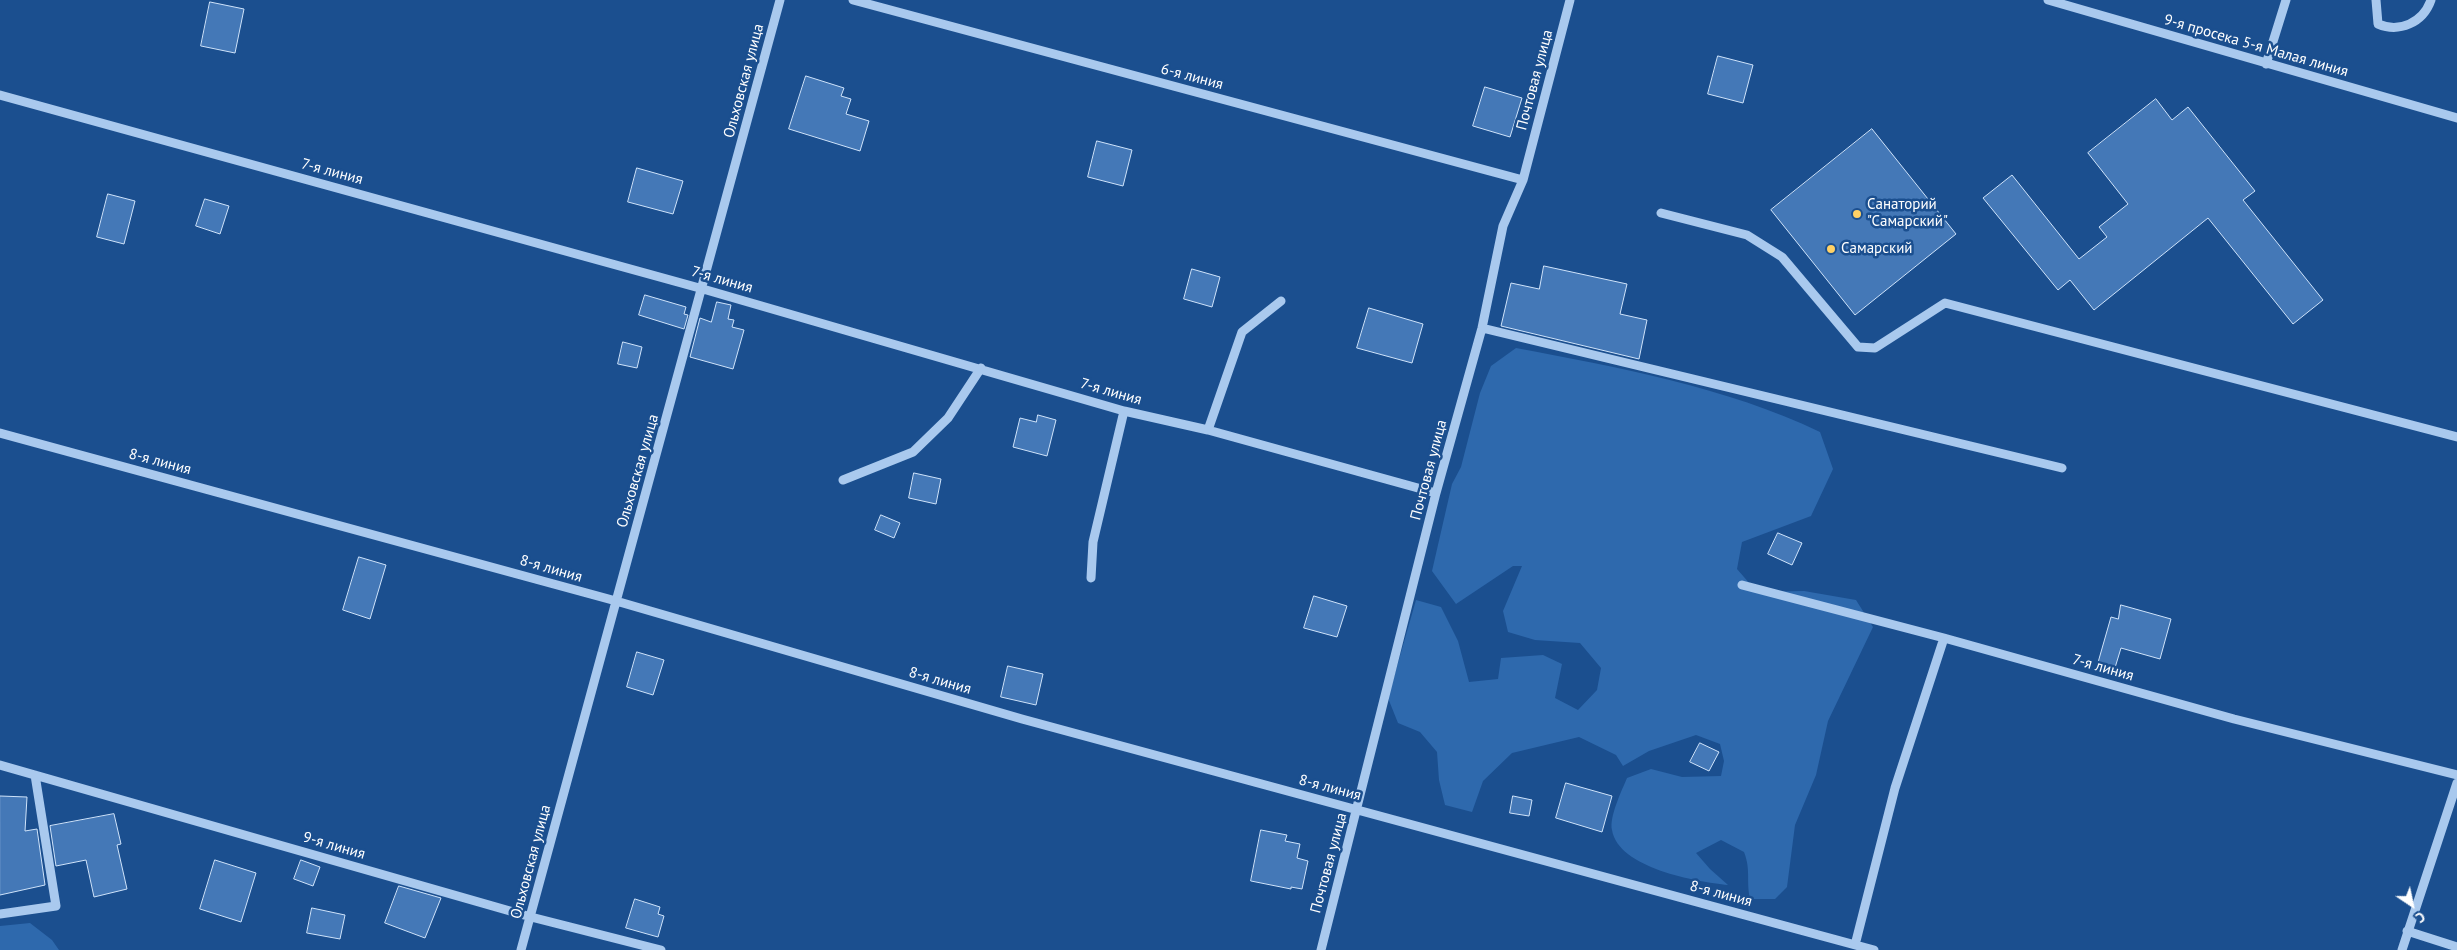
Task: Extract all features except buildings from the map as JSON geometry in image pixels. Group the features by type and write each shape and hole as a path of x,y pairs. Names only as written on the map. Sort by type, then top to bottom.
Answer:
{"street":[{"name":"Ольховская улица","path":"522,950 780,0"},
{"name":"6-я линия","path":"853,0 1523,180"},
{"name":"Почтовая улица","path":"1321,950 1436,493 1482,328 1503,226 1523,180 1570,0"},
{"name":"9-я просека 5-я Малая линия","path":"2048,0 2457,118"},
{"path":"2266,64 2286,0"},
{"path":"2376,0 2378,24 2389,29 2405,27 2419,19 2431,0"},
{"name":"7-я линия","path":"0,95 703,289 1124,411 1208,430 1436,493"},
{"path":"1661,213 1747,235 1782,257 1858,347 1875,348 1945,302 2457,437"},
{"path":"1208,430 1242,332 1281,301"},
{"path":"1482,328 2062,468"},
{"path":"843,480 913,452 948,418 981,368"},
{"path":"1091,578 1093,542 1124,411"},
{"name":"8-я линия","path":"0,433 616,601 1012,716 1874,950"},
{"name":"7-я линия","path":"1742,585 1944,638 2234,719 2457,775"},
{"path":"1855,945 1895,788 1944,638"},
{"name":"9-я линия","path":"0,765 531,918 661,950"},
{"path":"0,914 56,906 35,774"},
{"path":"2402,950 2457,783"},
{"path":"2407,931 2457,947"}],"shaded area":[{"path":"1516,348 1671,380 1747,403 1784,416 1820,432 1833,469 1811,516 1742,542 1737,569 1757,592 1804,591 1856,600 1873,627 1828,721 1816,775 1795,825 1787,887 1775,899 1750,899 1744,852 1721,840 1696,853 1728,885 1679,876 1643,863 1628,854 1617,843 1612,830 1614,811 1627,778 1651,769 1682,777 1721,776 1724,761 1720,744 1696,735 1649,751 1623,766 1616,755 1579,737 1512,753 1483,781 1472,812 1445,805 1439,780 1437,752 1420,732 1398,723 1388,698 1416,600 1441,607 1458,641 1469,682 1498,679 1501,658 1543,655 1562,664 1555,698 1578,710 1597,690 1601,668 1580,643 1535,640 1508,632 1503,611 1522,566 1513,566 1456,604 1432,571 1452,484 1461,467 1480,393 1491,366"},
{"path":"30,923 52,940 59,950 0,950 0,926"}],"place":[{"name":"Санаторий \"Самарский\"","path":"1857,214"},
{"name":"Самарский","path":"1831,249"}]}
